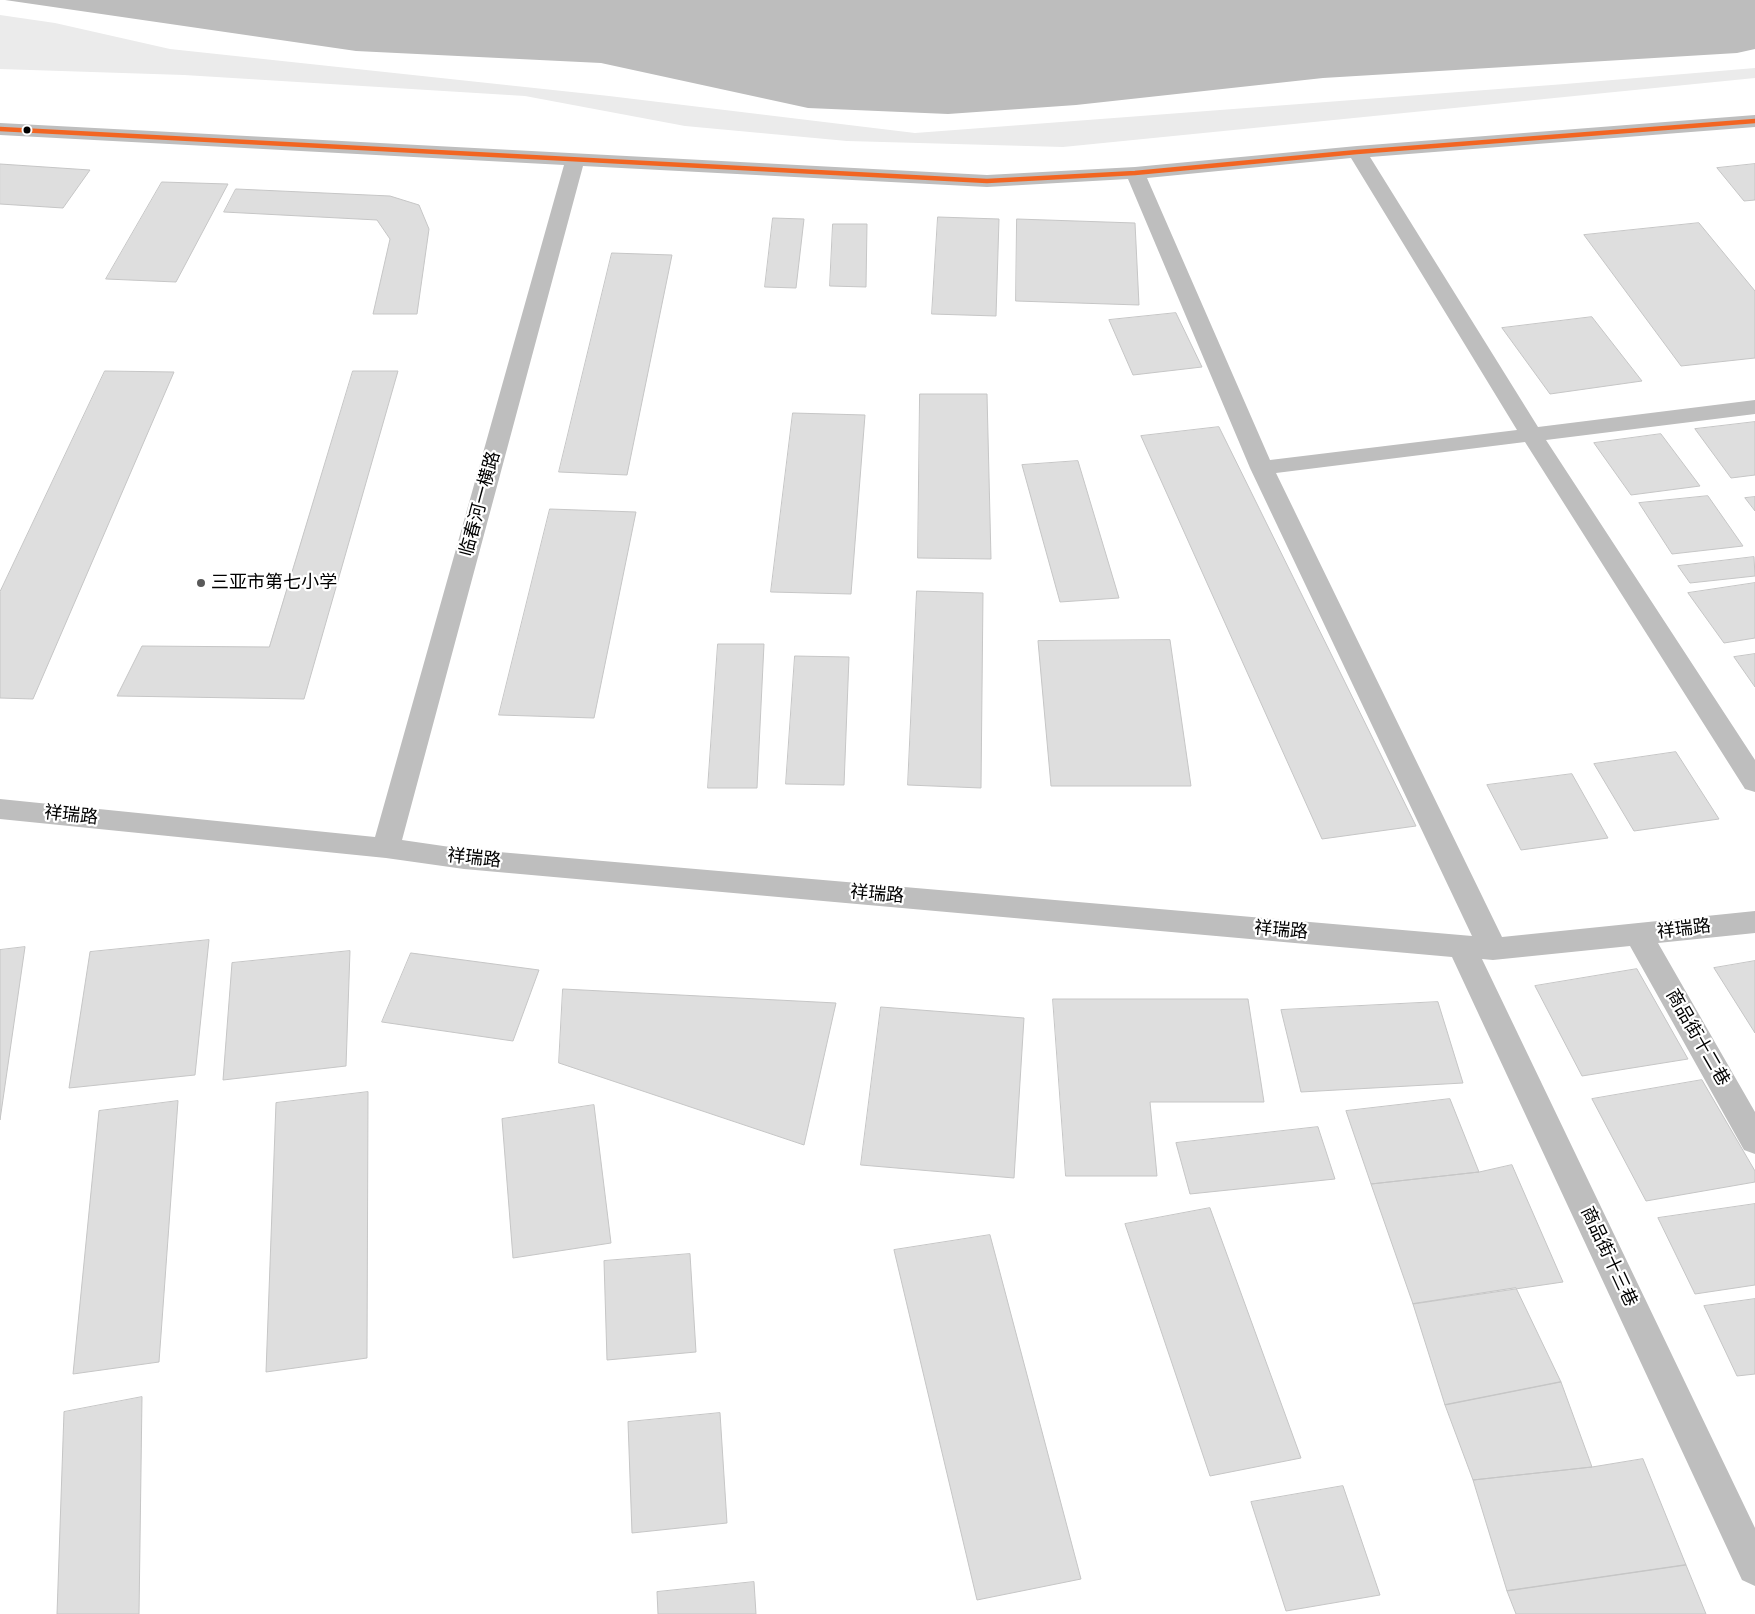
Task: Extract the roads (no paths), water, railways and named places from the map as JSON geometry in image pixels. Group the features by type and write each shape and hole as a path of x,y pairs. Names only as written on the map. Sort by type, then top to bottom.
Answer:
{"street":[{"path":"0,129 987,181 1135,173 1357,152 1755,120"},
{"path":"1357,152 1531,434 1755,782"},
{"name":"临春河一横路","path":"386,848 575,159"},
{"name":"商品街十三巷","path":"1135,173 1262,468 1755,1568"},
{"path":"1262,468 1755,407"},
{"name":"祥瑞路","path":"0,809 386,848 464,859 1477,948 1639,935 1755,922"},
{"name":"商品街十二巷","path":"1639,935 1755,1141"}],"place":[{"name":"三亚市第七小学","path":"201,583"}]}
